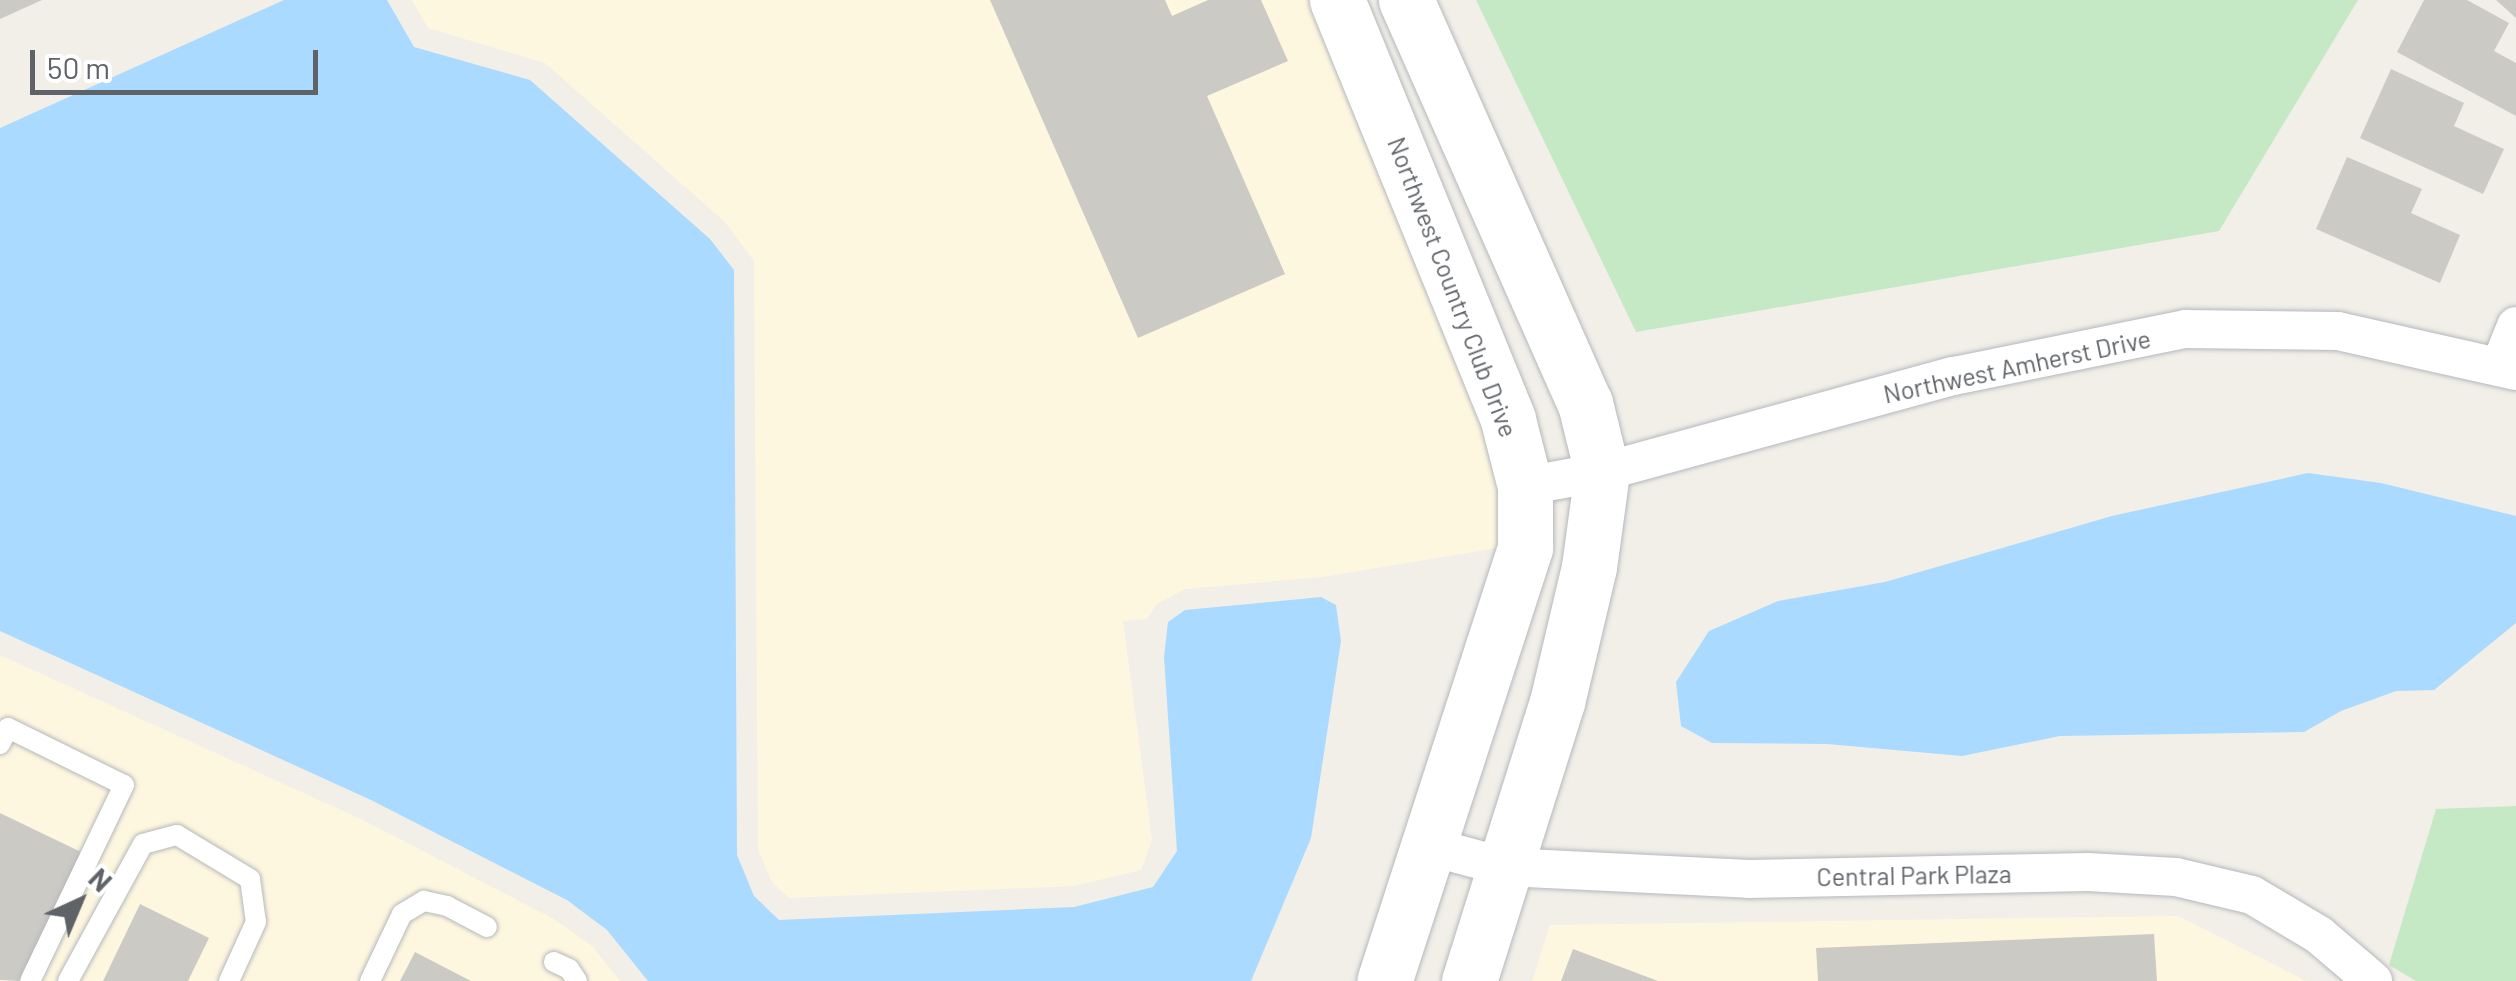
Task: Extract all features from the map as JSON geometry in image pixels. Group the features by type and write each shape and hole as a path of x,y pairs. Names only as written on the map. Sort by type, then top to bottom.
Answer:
{"street":[{"name":"Northwest Country Club Drive","path":"1337,0 1508,420 1525,486 1525,548 1384,981"},
{"path":"1406,0 1585,403 1602,472 1588,568 1557,702 1469,981"},
{"path":"2508,368 2516,326"},
{"name":"Northwest Amherst Drive","path":"1525,486 1602,472 1954,376 2186,329 2338,331 2508,368"},
{"name":"Central Park Plaza","path":"1428,846 1506,866 1750,879 2088,872 2176,877 2252,895 2319,935 2373,981"}],"lane":[{"path":"0,744 8,728 124,785 30,981"},
{"path":"68,981 143,844 177,835 250,879 256,922 229,981"},
{"path":"370,981 402,914 424,901 447,906 487,927"},
{"path":"554,962 569,970 577,981"}],"shaded area":[{"path":"412,0 1312,0 1488,428 1503,491 1504,547 1322,577 1185,589 1157,604 1147,619 1123,621 1152,840 1141,870 1074,886 789,898 772,882 758,849 754,261 725,222 545,63 428,28"},
{"path":"0,655 361,819 554,919 592,946 620,981 0,981"},
{"path":"2178,916 2306,981 1532,981 1550,925"}],"green space":[{"path":"1476,0 2358,0 2219,231 1636,332"},
{"path":"2516,806 2516,981 2416,981 2389,965 2436,809"}],"water":[{"path":"284,0 387,0 414,47 530,80 710,239 734,270 737,855 754,896 779,920 1074,907 1153,887 1177,851 1164,657 1168,622 1185,610 1321,597 1336,605 1341,641 1311,838 1251,981 648,981 607,930 567,900 371,800 0,631 0,128"},
{"path":"2308,473 2381,483 2516,516 2516,623 2434,690 2396,691 2341,711 2304,732 2060,736 1962,756 1827,744 1712,743 1681,726 1676,682 1709,631 1778,601 1885,582 2112,516"}],"building":[{"path":"0,0 42,0 0,19"},
{"path":"990,0 1165,0 1172,16 1208,0 1261,0 1288,61 1207,96 1285,274 1138,338"},
{"path":"2424,0 2467,0 2509,23 2494,51 2516,63 2516,116 2397,52"},
{"path":"2496,0 2516,0 2516,18"},
{"path":"2391,69 2464,103 2454,126 2504,149 2483,194 2360,138"},
{"path":"2347,157 2422,189 2411,213 2460,235 2440,283 2316,229"},
{"path":"0,813 81,852 19,981 0,980"},
{"path":"140,904 209,938 188,981 103,981"},
{"path":"2154,934 2157,981 1818,981 1816,948"},
{"path":"1573,949 1658,981 1561,981"},
{"path":"415,952 471,981 400,981"}]}
